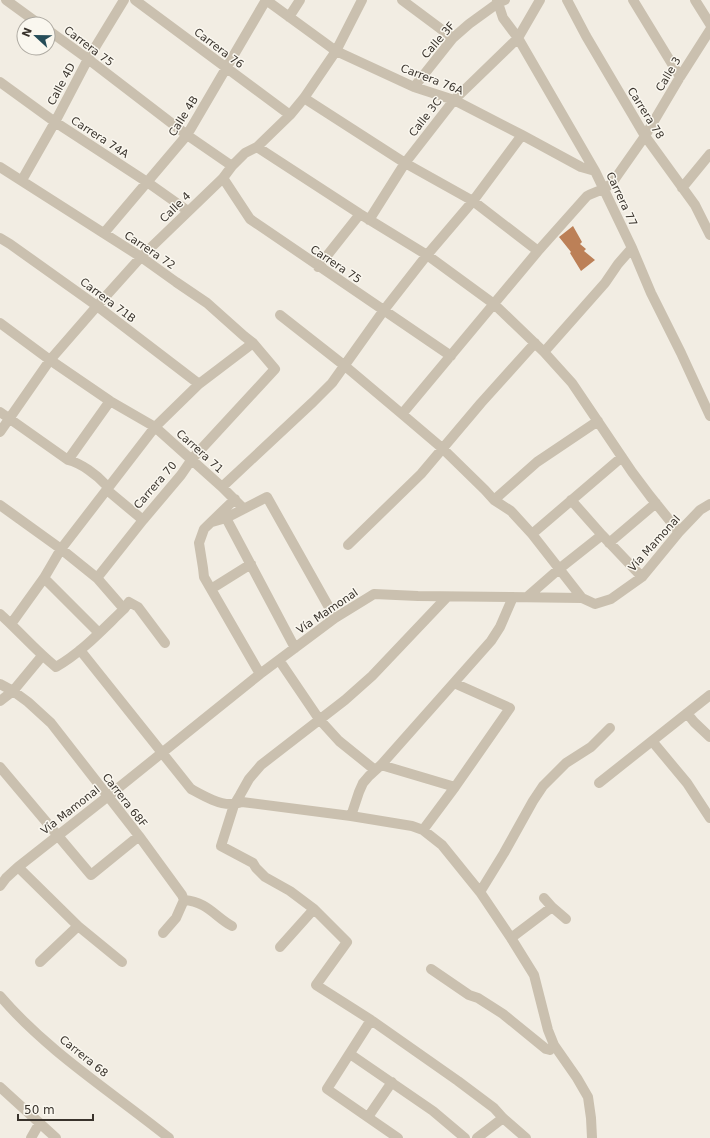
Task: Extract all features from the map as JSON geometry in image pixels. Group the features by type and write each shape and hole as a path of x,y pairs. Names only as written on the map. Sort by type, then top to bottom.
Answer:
{"street":[{"path":"6,0 28,16"},
{"name":"Calle 4D","path":"22,180 88,59 124,0"},
{"name":"Carrera 76","path":"135,0 290,115"},
{"name":"Calle 4B","path":"104,233 186,135 266,0"},
{"name":"Carrera 76A","path":"266,0 336,51 414,87 454,100 581,166 595,171"},
{"path":"289,17 300,0"},
{"name":"Calle 4","path":"0,432 50,360 141,257 223,178 232,166 245,154 257,147 290,115 304,98 336,51 362,0"},
{"path":"402,0 454,38"},
{"name":"Calle 3C","path":"369,220 405,163 454,100 518,38 534,13 540,0"},
{"name":"Carrera 78","path":"567,0 586,36 645,136 695,205 710,235"},
{"path":"633,0 680,77"},
{"name":"Calle 3F","path":"414,87 454,38 469,24 500,1"},
{"name":"Carrera 77","path":"500,1 503,18 518,38 595,171 632,248 651,293 710,414"},
{"path":"698,1 710,24"},
{"name":"Calle 3","path":"604,189 612,183 645,136 710,30"},
{"name":"Carrera 75","path":"56,36 186,135 232,166"},
{"name":"Carrera 74A","path":"0,82 55,122 147,182 188,211"},
{"path":"304,98 405,163 473,202 538,251"},
{"path":"222,486 332,383 384,310 427,255 473,202 522,135"},
{"path":"257,147 369,220 427,255 494,304 544,352 572,383 622,457 679,532"},
{"path":"682,188 710,154"},
{"name":"Carrera 72","path":"0,167 141,257 207,303 253,343 274,369"},
{"name":"Carrera 75","path":"223,178 250,219 318,267 451,356"},
{"path":"402,414 538,251 587,196 595,191 604,189"},
{"path":"318,267 360,214"},
{"name":"Carrera 71B","path":"0,238 97,306 199,384"},
{"path":"544,352 605,283 618,264 632,248"},
{"path":"280,315 442,448 494,500 512,511 582,598"},
{"name":"Carrera 71","path":"0,323 50,360 110,401 155,427 222,486 244,509"},
{"path":"11,624 44,578 61,549 155,427 199,384 253,343"},
{"path":"348,545 421,474 534,343"},
{"name":"Carrera 70","path":"0,412 68,460 76,462 103,481 107,490 142,520 192,460 274,369"},
{"path":"68,460 110,401"},
{"path":"494,500 537,462 598,421"},
{"path":"532,534 622,457"},
{"path":"210,522 226,518 267,497 335,618"},
{"path":"234,499 204,529 199,543 204,568 204,577 260,674"},
{"path":"571,500 609,543 642,577"},
{"path":"609,543 656,503"},
{"name":"Vía Mamonal","path":"2,878 108,796 260,674 335,618 374,594 447,597 582,598 595,604 611,599 642,577 679,532 700,510 710,504"},
{"path":"0,505 61,549 97,578 124,609"},
{"path":"226,518 295,648"},
{"path":"97,578 142,520"},
{"path":"527,597 602,535"},
{"path":"211,589 251,564"},
{"path":"44,578 99,633"},
{"path":"447,597 380,668 345,700 261,765 249,780 234,805 221,846 253,863 265,877 290,891 314,909 346,942 316,985 372,1020 458,1081 494,1108 526,1138"},
{"path":"351,816 361,788 369,776 491,641 500,627 513,597"},
{"path":"0,614 42,656 56,667 80,650 124,609 129,602 138,607 165,642"},
{"path":"80,650 191,789 209,799 234,805 242,802 351,816 412,826 423,830 437,840 480,892 534,975 548,1030 554,1045 588,1097 592,1138"},
{"path":"0,701 13,691 42,656"},
{"path":"279,660 319,719 339,741 378,767 455,787"},
{"path":"423,830 510,708 454,683"},
{"name":"Carrera 68F","path":"0,684 28,702 51,723 139,836 182,895 184,900"},
{"path":"599,783 710,695"},
{"path":"687,713 710,737"},
{"path":"480,892 543,786 566,763 591,747 610,728"},
{"path":"652,741 687,783 706,802 710,818"},
{"path":"0,767 91,875 139,836"},
{"path":"18,867 78,926 122,962"},
{"path":"544,898 566,919"},
{"path":"163,933 176,918 184,900 194,901 202,905 232,926"},
{"path":"511,938 552,907"},
{"path":"280,948 314,909"},
{"path":"40,962 78,926"},
{"path":"430,969 469,995 478,998 503,1014 546,1049 550,1050 554,1045"},
{"name":"Carrera 68","path":"0,996 8,1006 41,1037 169,1138"},
{"path":"372,1020 327,1089 398,1138"},
{"path":"350,1054 433,1111 465,1138"},
{"path":"368,1117 392,1082"},
{"path":"2,1093 56,1138"},
{"path":"477,1138 503,1118"},
{"path":"31,1138 39,1124"}],"building":[{"path":"573,226 582,242 580,244 586,249 584,251 595,260 581,271 570,253 571,252 559,237"}]}
